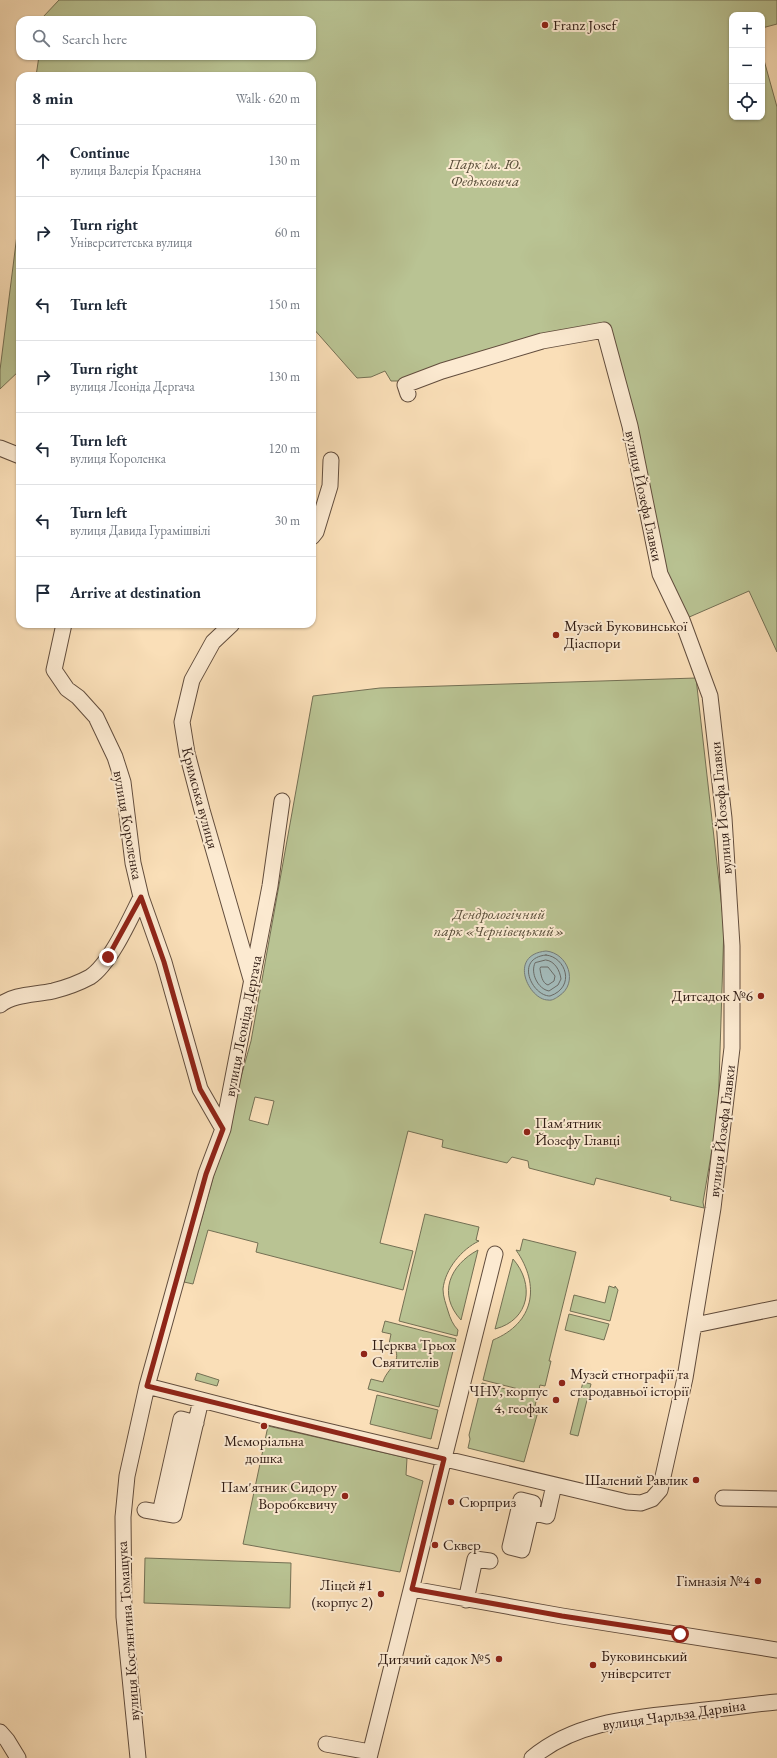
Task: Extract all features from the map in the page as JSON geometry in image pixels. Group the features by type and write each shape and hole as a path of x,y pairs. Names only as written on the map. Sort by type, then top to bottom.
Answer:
{"street":[{"name":"вулиця Йозефа Главки","path":"408,394 405,385 442,371 542,342 604,330 630,426 660,574 682,620 710,696 724,818 732,946 732,1048 713,1208 695,1325 677,1420 660,1490 652,1498 641,1503 627,1502 554,1485"},
{"path":"0,448 16,454"},
{"path":"316,532 330,486 331,460"},
{"name":"вулиця Короленка","path":"63,628 54,670 67,690 78,697 96,717 115,757 123,782 133,863 141,897 164,962 200,1089 223,1129"},
{"name":"Кримська вулиця","path":"228,628 212,642 192,680 182,722 189,760 252,982"},
{"name":"вулиця Леоніда Дергача","path":"147,1386 206,1174 223,1129 277,845 282,801"},
{"path":"0,1005 7,999 54,991 91,976 108,957 141,897"},
{"path":"236,926 262,927"},
{"path":"326,1744 369,1755 496,1254"},
{"path":"695,1325 777,1308"},
{"path":"147,1386 554,1485 547,1516 531,1512"},
{"name":"вулиця Костянтина Томащука","path":"138,1758 124,1617 123,1517 131,1454 147,1386"},
{"path":"145,1510 160,1513 180,1419 196,1423 201,1400"},
{"path":"723,1498 777,1499"},
{"path":"466,1600 475,1559 490,1561"},
{"path":"412,1589 466,1600 777,1650"},
{"name":"вулиця Чарльза Дарвіна","path":"537,1756 553,1742 563,1737 584,1729 612,1722 668,1714 777,1702"},
{"path":"0,1732 7,1740 18,1758"}],"green space":[{"name":"Парк ім. Ю. Федьковича","path":"59,0 777,0 777,24 765,27 765,12 729,12 729,120 765,120 765,64 777,107 777,652 749,591 687,618 666,574 607,325 402,381 391,381 385,371 371,377 357,378 316,332 316,72 37,72 38,60 316,60 316,16 44,16"},
{"path":"16,243 16,374 0,389 0,370"},
{"name":"Дендрологічний парк «Чернівецький»","path":"696,678 724,926 718,1114 703,1202 704,1208 670,1200 671,1197 596,1178 594,1185 529,1168 528,1161 512,1157 507,1163 442,1147 443,1140 408,1131 380,1243 413,1251 403,1290 256,1252 258,1243 208,1230 193,1284 184,1282 251,1041 313,696 380,688","holes":["255,1097 274,1101 268,1125 249,1120"]},
{"path":"425,1214 479,1227 476,1240 479,1241 466,1249 455,1260 444,1282 444,1298 451,1319 458,1330 457,1336 399,1321"},
{"path":"523,1239 576,1252 549,1361 551,1361 545,1386 540,1385 538,1394 483,1380 493,1340 507,1333 517,1324 525,1314 529,1302 531,1290 529,1277 516,1250 520,1251"},
{"path":"478,1250 461,1320 454,1310 450,1300 448,1290 450,1281 460,1264 468,1256"},
{"path":"513,1259 520,1269 524,1279 526,1290 525,1300 522,1309 516,1318 495,1329"},
{"path":"609,1286 615,1288 615,1286 618,1290 610,1321 570,1311 574,1295 605,1303"},
{"path":"569,1314 609,1324 604,1340 565,1330"},
{"path":"385,1321 456,1339 439,1407 368,1389 371,1379 383,1382 397,1356 396,1351 389,1344 391,1334 382,1332"},
{"path":"197,1373 219,1380 217,1386 195,1380"},
{"path":"583,1382 591,1384 578,1436 570,1434"},
{"path":"482,1383 537,1397 535,1406 539,1408 524,1462 468,1448 470,1439 469,1435"},
{"path":"377,1395 438,1410 431,1439 370,1424"},
{"path":"268,1426 407,1458 406,1475 423,1481 400,1572 243,1544"},
{"path":"145,1558 291,1563 290,1608 144,1603"}],"water":[{"path":"546,951 554,953 560,957 568,969 569,977 565,990 559,996 551,1000 541,998 534,993 525,977 524,968 527,960 534,954"}],"place":[{"name":"Franz Josef","path":"545,25"},
{"name":"Музей Буковинської Діаспори","path":"556,635"},
{"name":"Дитсадок №6","path":"761,996"},
{"name":"Пам'ятник Йозефу Главці","path":"527,1132"},
{"name":"Церква Трьох Святителів","path":"364,1354"},
{"name":"Музей етнографії та стародавньої історії","path":"562,1383"},
{"name":"ЧНУ, корпус 4, геофак","path":"556,1400"},
{"name":"Меморіальна дошка","path":"264,1426"},
{"name":"Шалений Равлик","path":"696,1480"},
{"name":"Пам'ятник Сидору Воробкевичу","path":"345,1496"},
{"name":"Сюрприз","path":"451,1502"},
{"name":"Сквер","path":"435,1545"},
{"name":"Гімназія №4","path":"758,1581"},
{"name":"Ліцей #1 (корпус 2)","path":"381,1594"},
{"name":"Дитячий садок №5","path":"499,1659"},
{"name":"Буковинський університет","path":"593,1665"}],"route":[{"path":"108,957 141,897 164,962 200,1089 223,1129 206,1174 147,1386 272,1418 444,1459 412,1589 466,1600 680,1634"}]}
